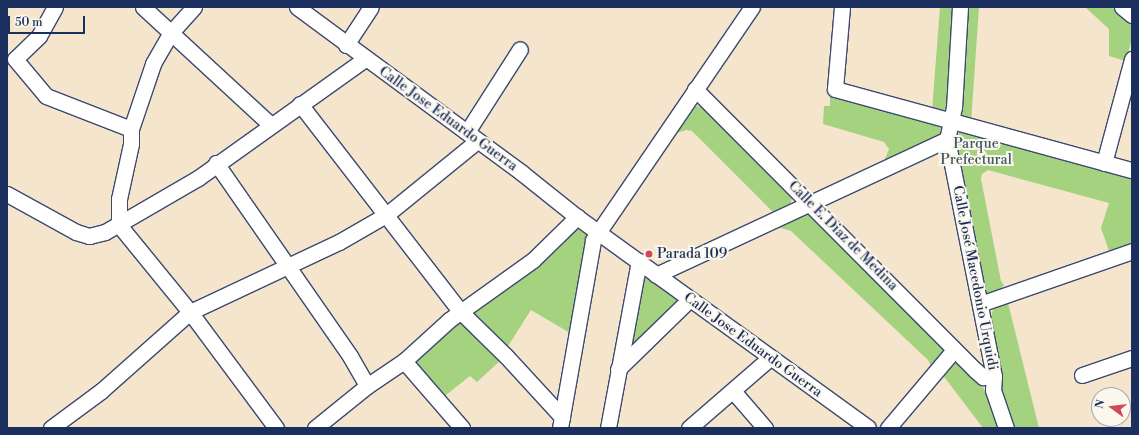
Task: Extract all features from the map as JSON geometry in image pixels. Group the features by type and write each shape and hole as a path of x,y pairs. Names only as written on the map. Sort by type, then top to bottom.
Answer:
{"street":[{"path":"55,7 40,36 15,59 46,96 131,129"},
{"path":"143,7 170,34 271,125"},
{"path":"194,7 170,34 153,64 131,129 131,144 119,199 119,225 190,312 276,428"},
{"name":"Calle Jose Eduardo Guerra","path":"297,7 346,45 472,136 577,218 868,428"},
{"path":"346,45 371,7"},
{"path":"561,422 593,240 752,7"},
{"path":"842,7 835,89 1132,170"},
{"name":"Calle José Macedonio Urquidi","path":"960,7 951,121 948,139 994,376 993,390 1006,428"},
{"path":"1122,7 1132,15"},
{"path":"51,428 101,391 190,312 339,242 386,215 472,136 520,49"},
{"path":"7,194 70,228 89,236 105,232 198,178 216,163 365,59"},
{"path":"1104,163 1132,59"},
{"name":"Calle E. Diaz de Medina","path":"695,89 811,203 954,350 983,377 994,376"},
{"path":"300,104 461,312 506,356 561,422"},
{"path":"656,275 948,139"},
{"path":"216,163 350,356 367,386"},
{"path":"315,428 367,386 404,361 461,312 533,260 577,218"},
{"path":"980,304 1132,251"},
{"path":"608,428 638,261"},
{"path":"618,369 689,300"},
{"path":"888,428 954,350"},
{"path":"689,428 771,357"},
{"path":"1082,375 1132,358"},
{"path":"404,361 462,428"},
{"path":"733,391 765,428"}],"green space":[{"path":"940,7 955,7 948,105 941,113 932,111"},
{"path":"966,7 979,7 971,123 962,119 959,113"},
{"path":"1085,7 1114,7 1132,22 1132,38 1126,61 1109,56 1109,29"},
{"name":"Parque Prefectural","path":"830,94 941,126 940,137 894,161 885,159 889,149 884,142 823,124 824,106 830,106"},
{"path":"696,106 704,107 792,197 791,203 773,212 692,131 686,130 677,133"},
{"name":"Parque Prefectural","path":"960,129 1132,175 1132,247 1110,254 1101,228 1109,203 988,170 982,174 981,179 1001,281 1004,285 997,293 987,294 981,290 955,145"},
{"path":"802,210 810,212 945,346 945,354 932,368 928,360 791,231 774,226"},
{"path":"575,227 590,237 570,333 531,310 506,349 468,314"},
{"path":"644,273 680,300 628,349"},
{"path":"1007,299 1039,428 1011,428 998,387 989,321 995,305"},
{"path":"461,317 502,359 477,382 470,376 441,399 408,362"},
{"path":"953,359 961,360 989,395 1002,428 983,428 942,374"}],"place":[{"name":"Parada 109","path":"649,254"}]}
